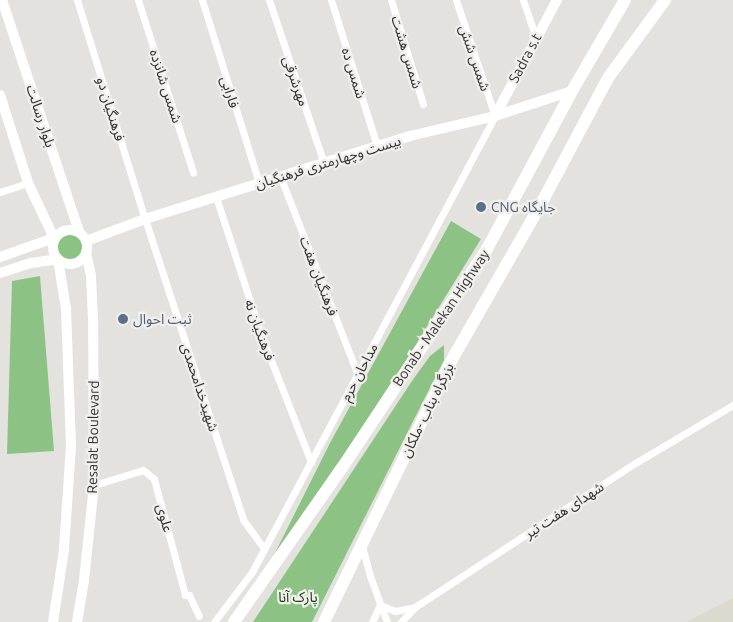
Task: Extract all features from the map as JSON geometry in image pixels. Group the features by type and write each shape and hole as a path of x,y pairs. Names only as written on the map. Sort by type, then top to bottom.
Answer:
{"highway":[{"name":"Bonab - Malekan Highway","path":"234,622 342,468 487,249 572,91 625,0"},
{"name":"بزرگراه بناب -ملکان","path":"324,622 454,356 540,204 608,78 665,0"}],"street":[{"name":"بلوار رسالت","path":"2,0 79,232"},
{"name":"فرهنگیان دو","path":"77,0 145,219"},
{"name":"شمس شانزده","path":"138,0 193,172"},
{"name":"فارابی","path":"202,0 259,183"},
{"name":"مهرشرقی","path":"268,0 324,163"},
{"name":"شمس ده","path":"331,0 377,146"},
{"name":"شمس هشت","path":"391,0 423,104"},
{"name":"شمس شش","path":"456,0 495,116"},
{"path":"523,0 536,37"},
{"name":"Sadra s.t","path":"495,116 557,0"},
{"name":"بیست وچهارمتری فرهنگیان","path":"86,241 145,219 377,146 410,136 495,116 572,91"},
{"path":"0,95 28,183 54,238 53,249 58,259"},
{"name":"مداحان حرم","path":"214,622 252,572 495,116"},
{"name":"فرهنگیان هفت","path":"280,176 358,375"},
{"path":"0,192 28,183"},
{"name":"فرهنگیان نه","path":"216,196 260,332 311,462"},
{"name":"شهیدخدامحمدی","path":"145,219 244,521 264,549"},
{"path":"0,257 54,238 68,229 79,232 86,241 86,252 79,261 74,263 68,264 58,259 31,263 0,273"},
{"name":"Resalat Boulevard","path":"77,622 84,580 94,485 93,319 91,276 86,252"},
{"name":"Resalat Boulevard","path":"54,622 64,550 71,446 66,309 58,259"},
{"name":"شهدای هفت تیر","path":"401,622 415,607 637,462 733,405"},
{"name":"علوی","path":"94,485 143,470 154,479 185,595 189,595 198,616"},
{"path":"362,546 387,622"},
{"path":"380,605 395,610 415,607"},
{"path":"372,622 380,605"}],"shaded area":[{"path":"733,598 733,622 686,622"}],"green space":[{"path":"451,221 481,239 394,380 268,567 330,443"},
{"path":"70,234 79,238 83,247 79,256 70,260 61,256 57,247 61,238"},
{"path":"40,276 54,451 7,454 12,281"},
{"name":"پارک آنا","path":"444,345 444,360 312,622 253,622 412,381 430,356"}],"place":[{"name":"CNG جایگاه","path":"481,207"},
{"name":"ثبت احوال","path":"123,319"}]}
